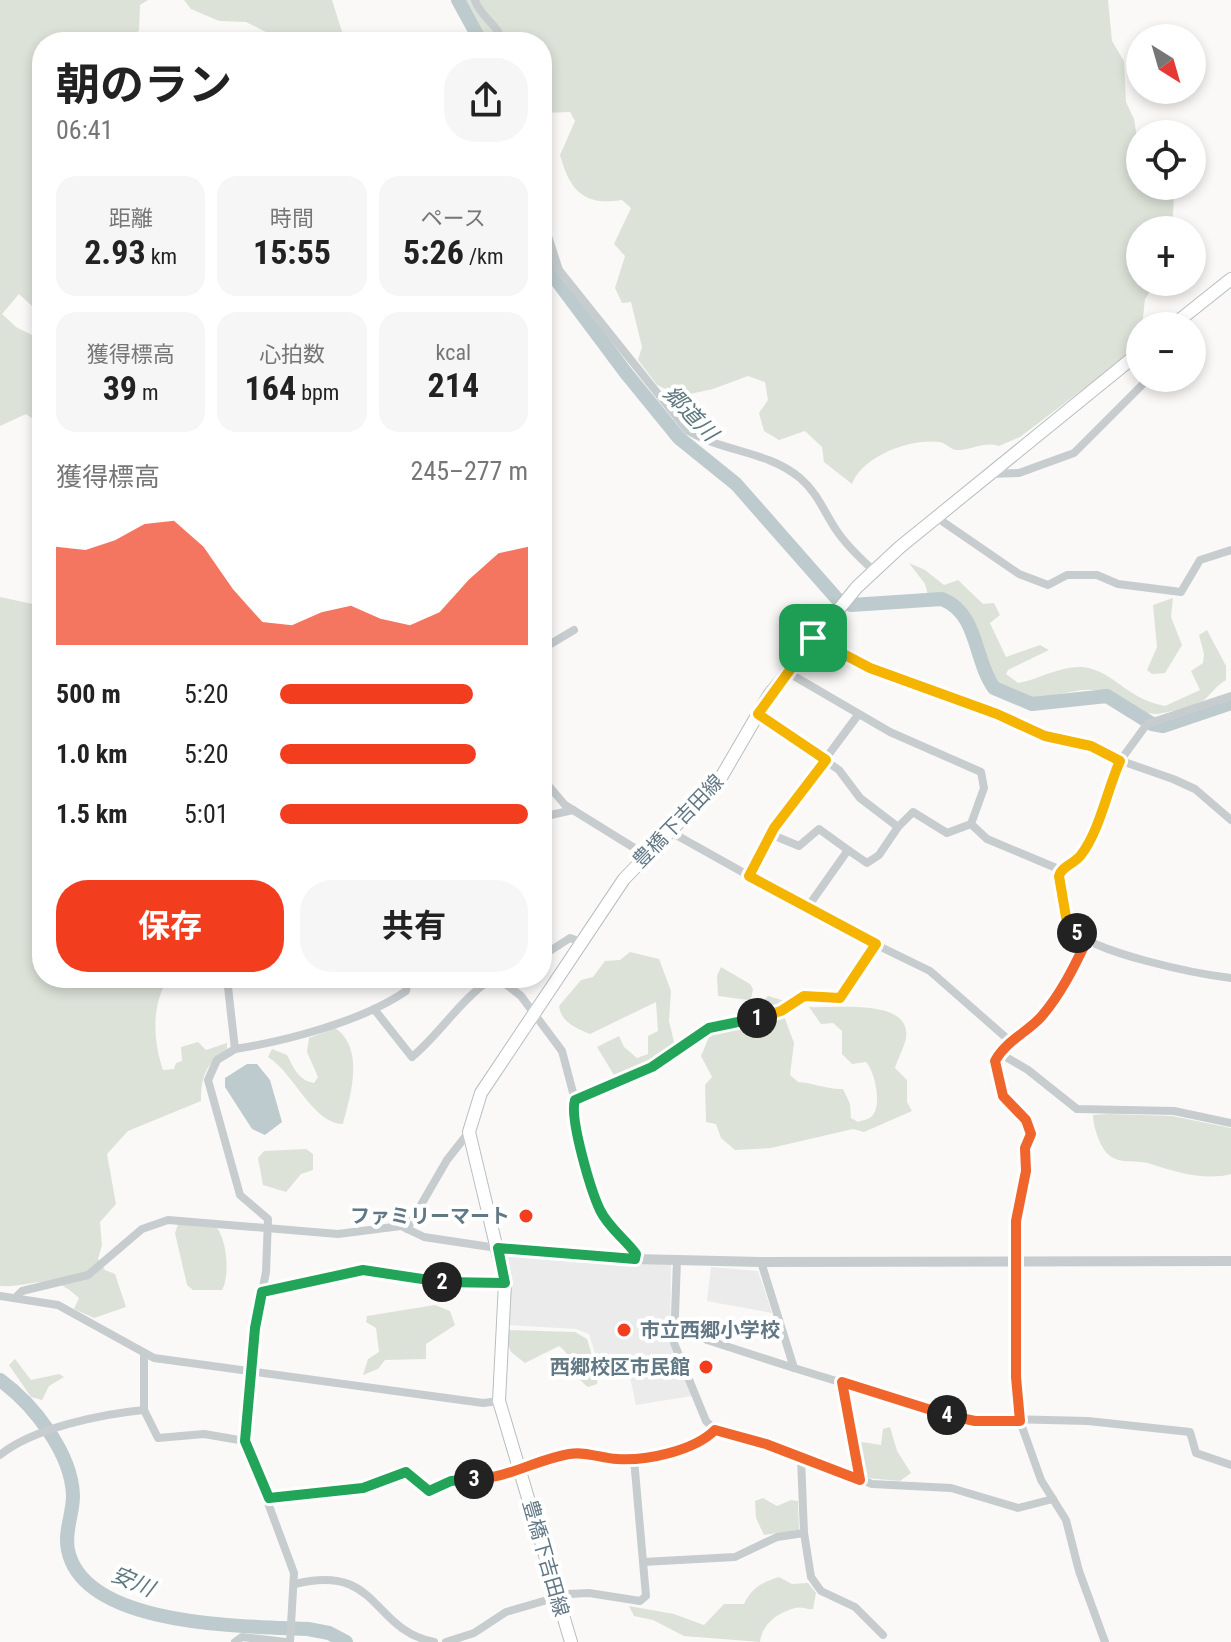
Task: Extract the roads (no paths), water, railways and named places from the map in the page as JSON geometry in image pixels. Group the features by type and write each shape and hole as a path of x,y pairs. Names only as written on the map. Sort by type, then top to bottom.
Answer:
{"main road":[{"path":"1190,312 1231,279"},
{"name":"豊橋下吉田線","path":"552,985 644,854 719,781 787,672 873,570 1126,363"},
{"name":"豊橋下吉田線","path":"550,988 481,1093 469,1132 505,1283 499,1401 571,1642"}],"street":[{"path":"475,0 479,12 499,32"},
{"path":"552,249 559,270 687,430 711,445 770,459 800,479 815,494 838,533 873,570"},
{"path":"990,474 1019,473 1074,453 1135,392"},
{"path":"936,517 1019,574 1048,585 1067,575 1097,575 1118,584 1181,592 1200,560 1231,550"},
{"path":"552,643 574,630"},
{"path":"813,638 870,668 997,714 1045,736 1091,746 1120,761 1195,789 1231,820"},
{"path":"770,834 799,846 819,829 867,863 879,855 898,827 913,812 947,833 971,824 984,788 981,772 858,715 811,683 787,672"},
{"path":"1231,696 1195,711 1149,723 1120,761 1088,842 1080,856 1061,870 1059,882 1067,923 1087,940 1151,962 1231,978"},
{"path":"758,714 826,760 849,780 860,798 898,827"},
{"path":"749,876 770,834 858,715"},
{"path":"552,788 573,810 644,854"},
{"path":"552,815 573,810"},
{"path":"971,824 987,839 1061,870"},
{"path":"669,831 941,979 1011,1042"},
{"path":"807,908 848,850"},
{"path":"552,950 570,938 581,942"},
{"path":"1087,940 1055,998 1041,1016 999,1053 995,1061 1000,1089 1009,1104 1026,1120 1031,1134 1025,1148 1026,1171 1016,1221 1016,1377 1020,1421 1041,1480 1066,1520 1079,1571 1105,1642"},
{"path":"575,1100 652,1067 690,1039 723,1022 763,1017 781,1011 804,996 840,998 876,944"},
{"path":"228,988 235,1049"},
{"path":"235,1642 242,1637 289,1640 295,1584 269,1498 245,1441 254,1372 255,1328 269,1229 262,1211 240,1195 208,1080 217,1060 235,1049 316,1029 374,1009 406,988"},
{"path":"374,1009 412,1057 444,1027 464,999 480,988"},
{"path":"512,988 562,1051 575,1100 576,1126 594,1195 610,1225 636,1254 635,1259"},
{"path":"999,1053 1028,1070 1077,1109 1174,1111 1231,1123"},
{"path":"407,1229 447,1160 469,1132"},
{"path":"17,1296 22,1291 88,1275 154,1223 190,1219 338,1234 382,1226 407,1229 424,1237 498,1248 635,1259 761,1262 1231,1261"},
{"path":"677,1260 673,1329 678,1356 706,1421 715,1430 860,1480 887,1485 951,1488 1018,1508 1053,1499"},
{"path":"761,1262 794,1368"},
{"path":"262,1292 363,1270 436,1281 505,1283"},
{"path":"0,1296 17,1296 58,1305 144,1355 483,1403 499,1401"},
{"path":"673,1329 957,1418 1088,1421 1190,1432 1196,1453 1231,1465"},
{"path":"144,1355 144,1410 158,1438 204,1434 245,1441"},
{"path":"842,1382 860,1480"},
{"path":"0,1455 13,1444 36,1434 144,1410"},
{"path":"269,1498 363,1488 406,1472 429,1491 451,1481 495,1479 577,1453 634,1459 692,1445 715,1430"},
{"path":"801,1458 804,1533 811,1577 816,1586 833,1598 855,1607 883,1635"},
{"path":"446,1642 474,1633 506,1612 557,1596 589,1593 640,1601 647,1589 634,1459"},
{"path":"643,1562 735,1557 777,1537 804,1533"},
{"path":"295,1584 336,1581 356,1586 366,1591 408,1634 434,1642"}],"waterway":[{"name":"郷道川","path":"458,0 476,32"},
{"name":"郷道川","path":"552,264 558,282 679,438 736,484 838,600"},
{"name":"郷道川","path":"851,605 942,599 963,615 994,688 1032,704 1107,696 1152,724 1163,726 1231,703"},
{"name":"安川","path":"0,1380 37,1416 66,1463 73,1496 68,1550 80,1576 104,1595 171,1618 308,1629 329,1633 346,1642"}],"place":[{"name":"ファミリーマート","path":"526,1216"},
{"name":"市立西郷小学校","path":"624,1330"},
{"name":"西郷校区市民館","path":"706,1367"}]}
